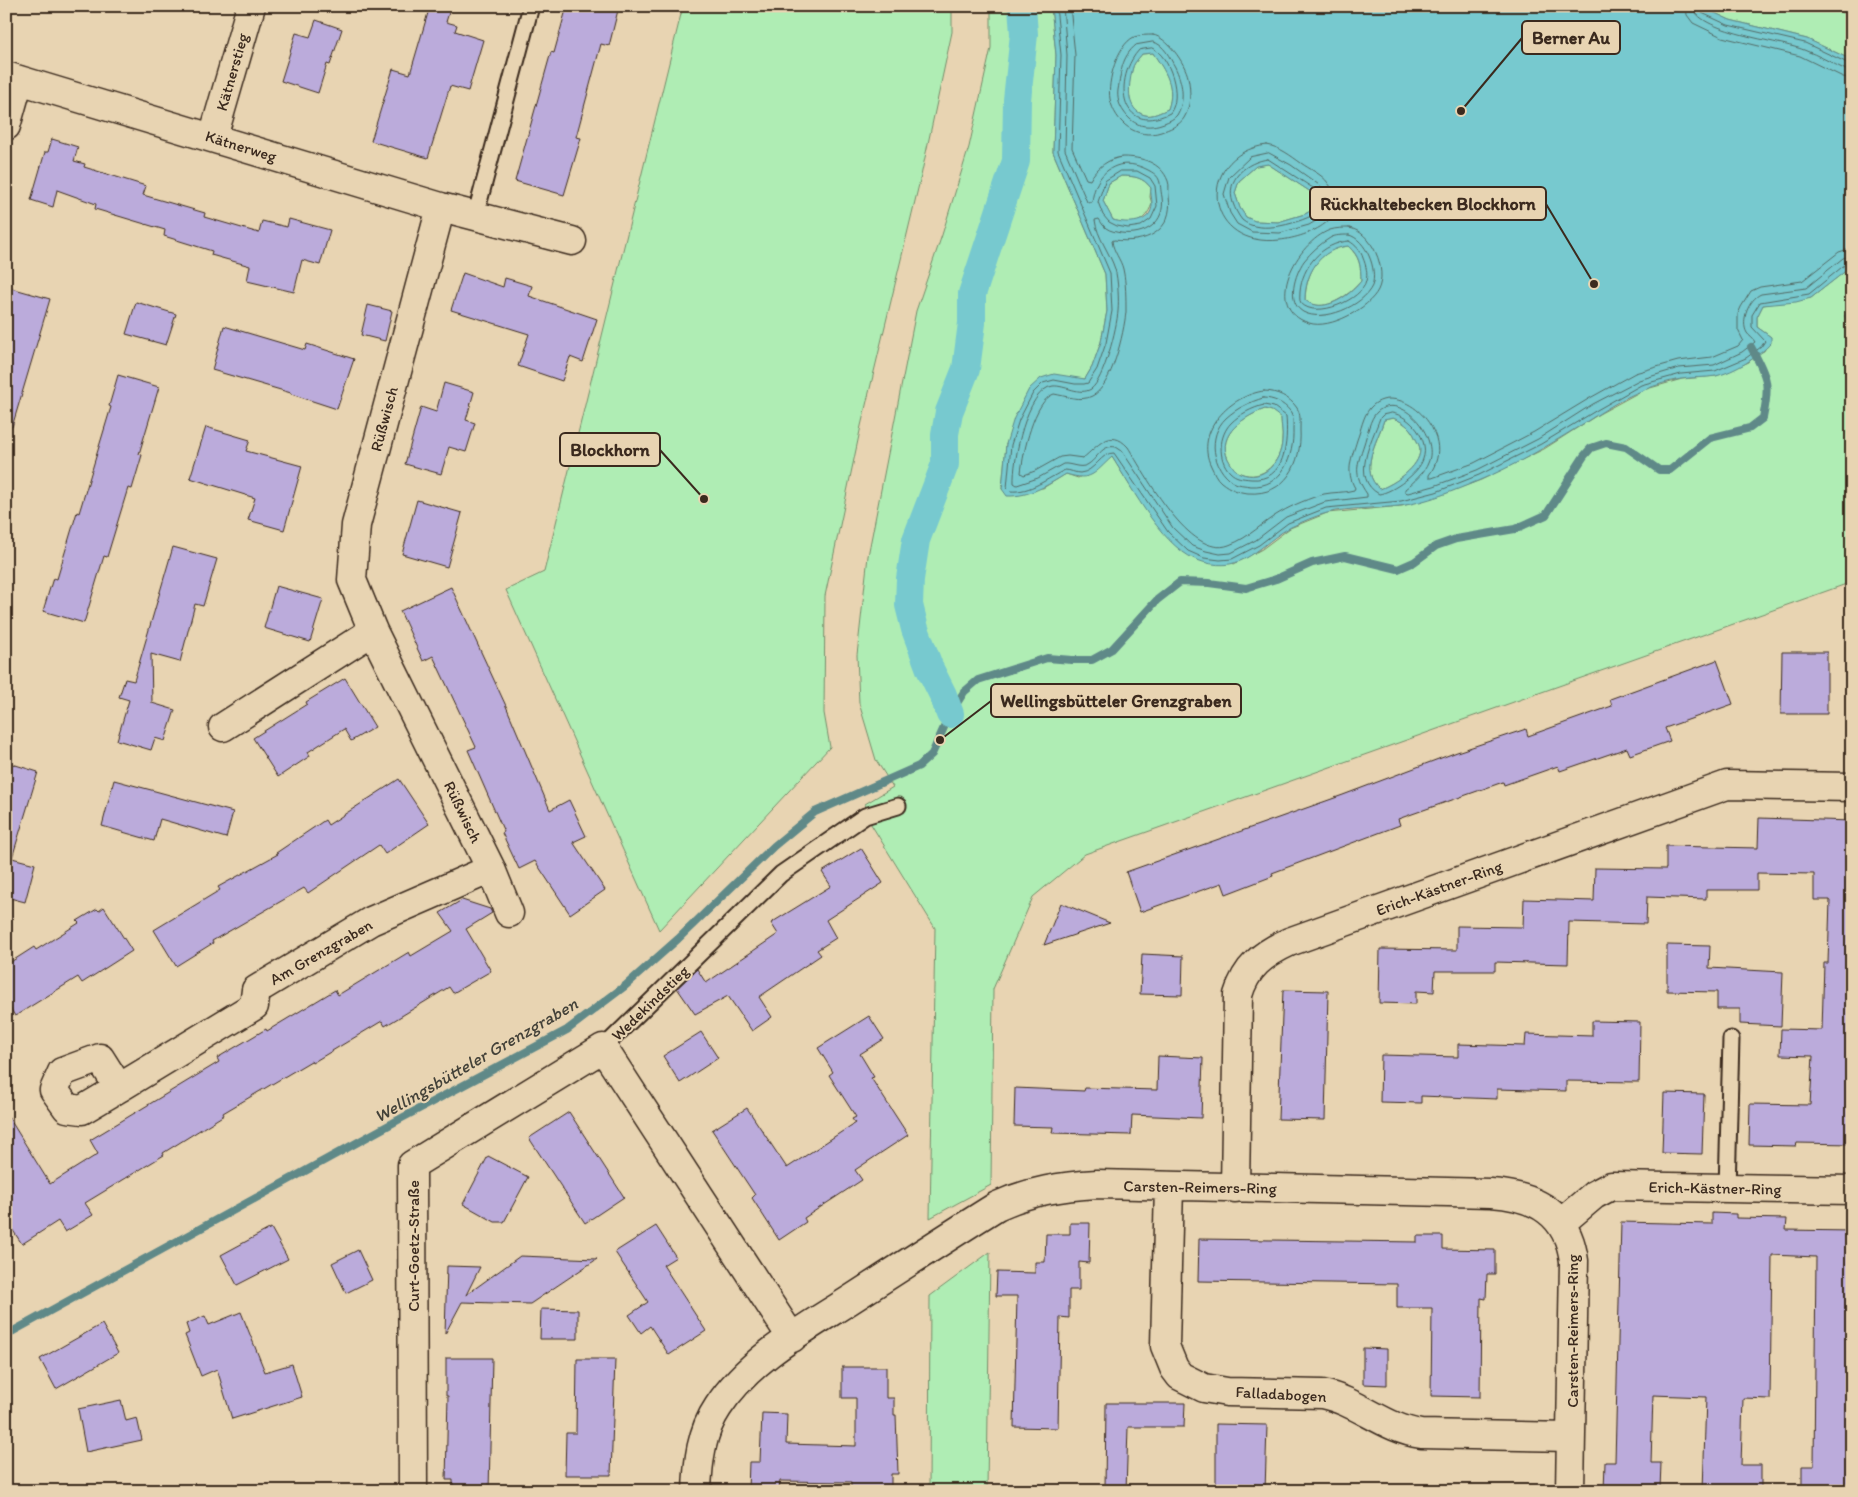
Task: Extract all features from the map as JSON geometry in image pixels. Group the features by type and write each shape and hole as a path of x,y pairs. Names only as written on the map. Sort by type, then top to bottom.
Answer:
{"street":[{"name":"Kätnerstieg","path":"213,138 251,6"},
{"name":"Kätnerweg","path":"13,78 475,217 572,241"},
{"path":"6,126 13,78"},
{"name":"Rüßwisch","path":"442,207 356,525 352,580 373,632 491,869 509,913"},
{"path":"223,727 373,632"},
{"name":"Erich-Kästner-Ring","path":"1235,1188 1238,995 1246,974 1263,955 1289,942 1727,785 1852,787"},
{"name":"Am Grenzgraben","path":"119,1088 254,1006 256,990 372,921 491,869"},
{"name":"Wedekindstieg","path":"603,1048 792,1338"},
{"name":"Curt-Goetz-Straße","path":"413,1491 412,1164 603,1048"},
{"name":"Carsten-Reimers-Ring","path":"697,1491 698,1464 710,1423 734,1386 755,1366 792,1338 997,1206 1030,1192 1071,1185 1097,1184 1503,1194 1519,1196 1551,1212 1561,1223 1570,1241 1575,1273 1570,1491"},
{"name":"Falladabogen","path":"1169,1186 1165,1346 1174,1368 1180,1376 1204,1388 1227,1392 1322,1394 1335,1397 1391,1426 1421,1434 1571,1438"},
{"name":"Erich-Kästner-Ring","path":"1561,1223 1594,1194 1611,1186 1852,1190"}],"lane":[{"path":"475,217 531,6"},
{"name":"Wedekindstieg","path":"603,1048 781,874 865,816 898,806"},
{"path":"1727,1189 1731,1039"}],"green space":[{"path":"683,6 952,6 952,32 921,176 861,426 825,596 824,713 830,747 659,930 506,590 544,572"},
{"path":"991,6 1051,6 1056,55 1053,152 1105,274 1107,311 1101,342 1092,367 1085,379 1076,379 1006,444 1002,489 1043,488 1066,474 1078,478 1112,457 1132,489 1234,564 1262,549 1290,528 1327,513 1402,506 1438,496 1481,480 1544,449 1599,414 1643,390 1682,379 1716,376 1749,362 1755,355 1764,351 1771,337 1757,327 1757,317 1763,305 1811,298 1852,266 1852,299 1845,316 1849,327 1852,329 1852,582 1085,854 1033,897 993,989 991,1185 930,1218 935,928 869,821 865,804 893,787 876,760 859,703 857,655 868,556 916,311 969,147 991,48"},
{"path":"1700,6 1831,6 1852,18 1852,60 1807,39 1730,20"},
{"path":"1153,53 1166,73 1171,93 1170,101 1168,109 1156,114 1145,115 1134,108 1129,95 1129,87 1135,62 1142,54"},
{"path":"1268,164 1314,194 1317,201 1316,208 1305,214 1278,222 1254,221 1246,217 1240,208 1235,193 1239,181 1256,166"},
{"path":"1121,176 1138,178 1145,181 1151,188 1150,197 1152,204 1145,216 1137,222 1126,223 1113,220 1103,201 1109,183"},
{"path":"1348,246 1359,262 1361,281 1335,302 1315,305 1305,300 1308,280 1316,264 1329,252"},
{"path":"1265,409 1281,417 1281,449 1274,463 1263,472 1256,475 1240,473 1234,469 1225,450 1229,434 1241,421"},
{"path":"1393,418 1400,421 1412,432 1419,446 1419,456 1416,463 1405,474 1380,489 1370,474 1371,456 1384,420"},
{"path":"990,1252 987,1491 929,1491 930,1296"}],"water":[{"path":"1051,6 1700,6 1730,20 1807,39 1852,60 1852,266 1811,298 1796,302 1763,305 1757,317 1757,327 1771,337 1771,343 1753,359 1730,371 1716,376 1685,378 1672,381 1635,393 1518,462 1493,475 1440,496 1390,507 1345,510 1322,514 1291,527 1241,561 1218,565 1203,562 1189,556 1175,546 1163,533 1140,502 1112,457 1092,474 1082,477 1066,474 1038,490 1023,495 1007,496 1002,489 1006,444 1014,418 1029,389 1041,378 1054,374 1085,379 1092,367 1101,342 1107,311 1105,274 1053,152 1056,55","holes":["1153,53 1165,73 1170,86 1171,93 1168,109 1151,115 1138,112 1131,102 1130,80 1135,62 1142,54","1268,164 1314,194 1317,201 1316,208 1305,214 1278,222 1255,221 1246,217 1240,208 1235,193 1239,181 1256,166","1121,176 1138,178 1145,181 1151,188 1151,211 1138,221 1125,222 1113,220 1103,201 1109,183","1348,246 1355,254 1360,266 1361,281 1347,295 1335,302 1322,305 1310,303 1305,300 1311,272 1322,257 1338,248","1265,409 1272,411 1281,418 1282,438 1278,456 1269,469 1256,475 1248,475 1236,470 1228,459 1225,450 1229,434 1234,427 1249,416","1393,418 1408,427 1419,444 1420,450 1416,463 1405,474 1380,489 1370,474 1371,456 1384,420"]},
{"path":"1852,299 1852,329 1849,327 1845,316"}],"building":[{"path":"430,6 451,6 446,22 457,25 455,31 483,40 468,91 450,86 428,158 371,141 393,69 410,74"},
{"path":"567,6 619,6 609,46 601,44 576,137 581,138 564,195 515,181 551,52 554,53"},
{"path":"316,20 342,29 330,65 327,64 318,93 281,81 296,33 310,37"},
{"path":"52,139 78,147 74,161 85,164 84,167 146,186 143,195 205,213 204,217 259,233 262,221 287,227 289,219 330,230 320,265 302,260 294,292 247,281 250,266 211,255 212,251 164,236 165,230 95,209 96,204 57,190 53,207 31,200 45,152 48,152"},
{"path":"463,273 503,287 505,278 532,286 529,296 597,319 583,362 570,357 562,381 518,366 529,334 451,310"},
{"path":"11,288 50,299 12,427 6,426 6,303"},
{"path":"136,302 176,314 166,345 126,334"},
{"path":"368,305 392,311 385,341 361,335"},
{"path":"224,326 305,350 307,344 354,359 337,409 291,393 212,370"},
{"path":"118,375 159,387 139,454 142,455 132,489 128,488 107,557 104,556 84,623 43,611 53,578 57,579 77,512 79,513 111,407 109,406"},
{"path":"444,383 474,392 466,420 475,423 466,452 449,447 441,474 405,464 421,407 436,412"},
{"path":"206,427 250,440 246,451 302,466 284,530 248,520 255,498 190,478"},
{"path":"417,500 462,513 447,567 402,554"},
{"path":"173,547 217,559 203,606 195,604 180,662 151,654 152,703 175,710 165,741 155,738 151,750 117,740 129,700 119,697 125,679 134,681"},
{"path":"276,586 323,599 310,642 264,628"},
{"path":"451,587 506,706 550,810 569,800 586,836 573,842 605,890 570,914 535,861 519,869 468,750 476,747 433,656 423,661 400,611"},
{"path":"1782,652 1827,652 1827,714 1781,714"},
{"path":"1717,660 1733,704 1665,728 1670,741 1630,755 1627,748 1560,771 1558,766 1504,785 1503,782 1398,819 1400,825 1272,873 1273,876 1226,894 1222,883 1140,912 1126,872 1343,795 1457,752 1526,729 1528,736 1612,706 1610,699"},
{"path":"345,678 375,727 351,741 344,729 308,752 310,756 278,777 253,738"},
{"path":"6,762 38,772 12,858 35,864 25,902 6,897"},
{"path":"399,779 429,824 385,854 379,845 308,893 304,888 212,941 213,943 176,966 154,930 220,890 218,887 278,854 276,853 325,820 328,825"},
{"path":"114,780 233,812 226,838 160,819 154,841 102,826"},
{"path":"1759,818 1852,821 1852,1144 1797,1143 1796,1146 1749,1145 1750,1104 1810,1105 1813,1056 1780,1055 1781,1029 1822,1030 1824,963 1828,963 1830,900 1814,900 1814,874 1757,873 1757,890 1706,890 1706,899 1647,897 1646,924 1569,922 1568,964 1495,962 1495,971 1435,971 1434,992 1416,991 1416,1004 1379,1003 1380,949 1457,950 1457,926 1523,927 1524,899 1594,901 1595,868 1666,869 1666,846 1758,848"},
{"path":"861,848 883,883 826,920 836,938 817,950 821,955 759,997 772,1017 752,1031 728,996 695,1014 677,988 697,969 706,983 778,934 771,923 831,886 822,872"},
{"path":"462,900 490,909 492,913 466,929 491,971 453,993 449,987 385,1026 382,1021 312,1063 311,1061 223,1113 224,1115 163,1153 164,1155 85,1203 93,1215 65,1232 58,1221 22,1244 6,1220 6,1113 50,1184 98,1154 90,1140 219,1062 217,1058 266,1029 267,1031 335,990 338,995 409,952 411,956 453,931 440,913"},
{"path":"1061,903 1110,923 1044,945"},
{"path":"104,907 132,951 82,983 78,977 15,1016 6,1001 6,965 34,947 36,950 79,923 77,921"},
{"path":"1667,945 1710,946 1709,968 1783,972 1781,1026 1740,1024 1740,1009 1717,1009 1717,992 1667,991"},
{"path":"1142,954 1183,956 1182,995 1140,994"},
{"path":"1283,990 1328,991 1325,1120 1278,1119"},
{"path":"869,1016 884,1039 860,1054 874,1077 871,1078 908,1135 855,1170 862,1180 804,1218 806,1222 779,1240 752,1198 755,1195 712,1130 747,1108 787,1168 855,1123 852,1119 856,1117 829,1075 833,1072 818,1048"},
{"path":"1592,1021 1640,1022 1639,1082 1566,1081 1566,1091 1497,1089 1497,1099 1421,1096 1421,1103 1380,1102 1381,1055 1458,1057 1458,1044 1525,1046 1526,1034 1592,1036"},
{"path":"701,1032 718,1058 680,1083 663,1056"},
{"path":"1158,1056 1203,1058 1201,1118 1132,1115 1131,1135 1052,1133 1053,1127 1014,1126 1015,1088 1084,1091 1085,1088 1157,1090"},
{"path":"1664,1093 1704,1094 1702,1154 1662,1153"},
{"path":"569,1112 624,1197 585,1223 529,1138"},
{"path":"488,1156 528,1177 504,1222 495,1222 463,1204"},
{"path":"1712,1213 1736,1214 1736,1218 1787,1219 1786,1230 1852,1231 1852,1399 1848,1399 1847,1467 1852,1467 1852,1491 1802,1491 1802,1466 1814,1466 1816,1257 1772,1255 1770,1399 1743,1398 1741,1465 1761,1465 1761,1491 1703,1491 1706,1397 1653,1395 1651,1463 1661,1463 1660,1489 1604,1491 1605,1462 1615,1462 1621,1222 1712,1224"},
{"path":"1070,1223 1090,1223 1089,1263 1079,1262 1079,1290 1069,1290 1069,1318 1060,1317 1058,1428 1014,1427 1017,1296 996,1296 997,1272 1035,1273 1035,1262 1045,1262 1046,1234 1070,1234"},
{"path":"656,1226 676,1257 663,1265 706,1331 669,1355 650,1326 641,1333 629,1315 648,1302 615,1252"},
{"path":"271,1228 288,1259 237,1285 221,1255"},
{"path":"1417,1236 1443,1236 1443,1249 1495,1250 1495,1274 1487,1274 1486,1299 1481,1298 1480,1397 1431,1396 1432,1308 1397,1308 1397,1284 1198,1281 1199,1239 1417,1242"},
{"path":"358,1250 372,1280 346,1293 332,1263"},
{"path":"520,1256 597,1259 530,1304 462,1302 445,1334 447,1266 480,1267 466,1295"},
{"path":"541,1309 578,1310 578,1339 540,1339"},
{"path":"241,1312 265,1372 292,1364 302,1397 232,1419 217,1369 201,1376 185,1335 189,1333 186,1324 205,1316 209,1325"},
{"path":"102,1324 118,1353 56,1389 40,1359"},
{"path":"1363,1348 1387,1349 1387,1385 1363,1384"},
{"path":"446,1358 492,1358 489,1491 453,1491 453,1480 446,1480 448,1396 446,1396"},
{"path":"577,1359 615,1359 611,1475 565,1475 566,1433 576,1433"},
{"path":"842,1367 886,1367 886,1398 894,1398 894,1415 896,1415 898,1474 891,1474 891,1491 851,1491 851,1482 780,1481 779,1491 748,1491 749,1462 760,1462 762,1413 787,1414 786,1444 856,1446 856,1398 842,1398"},
{"path":"121,1400 126,1421 137,1418 142,1440 86,1452 78,1409"},
{"path":"1106,1403 1185,1403 1184,1427 1128,1427 1126,1491 1105,1491"},
{"path":"1216,1424 1267,1425 1265,1491 1216,1491"}],"waterway":[{"path":"950,714 915,629 909,605 910,579 916,540 945,464 945,434 949,412 966,369 972,323 972,294 1016,161 1017,100 1024,34 1022,6"},
{"name":"Wellingsbütteler Grenzgraben","path":"6,1335 400,1119 567,1030 625,986 678,939 774,846 815,812 919,766 932,754 950,714 964,692 978,680 1047,658 1092,660 1112,649 1157,600 1180,582 1209,583 1246,588 1276,579 1312,563 1345,556 1398,569 1414,562 1436,546 1456,539 1515,529 1546,515 1584,456 1591,448 1606,443 1626,447 1659,470 1670,470 1710,438 1750,428 1763,418 1767,389 1766,381 1751,347"}],"place":[{"name":"Berner Au","path":"1461,111"},
{"name":"Rückhaltebecken Blockhorn","path":"1594,284"},
{"name":"Blockhorn","path":"704,499"},
{"name":"Wellingsbütteler Grenzgraben","path":"940,740"}]}
